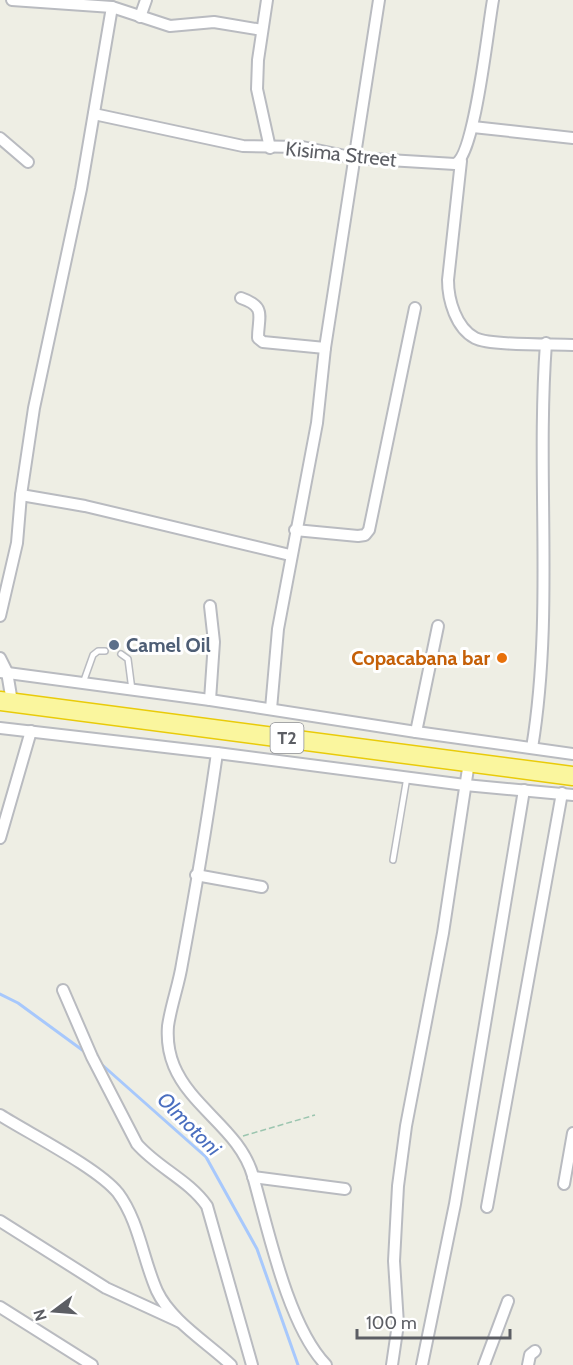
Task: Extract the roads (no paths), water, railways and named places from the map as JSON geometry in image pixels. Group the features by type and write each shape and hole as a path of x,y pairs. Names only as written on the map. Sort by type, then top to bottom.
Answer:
{"highway":[{"name":"T2","path":"6,702 573,776"}],"street":[{"path":"12,0 112,7 170,26 214,22 262,30"},
{"path":"140,17 146,0"},
{"path":"267,0 257,88 270,148"},
{"path":"271,709 278,629 316,423 325,348 380,0"},
{"path":"493,0 473,127 461,161 447,280 453,307 461,324 474,338 573,345"},
{"path":"0,616 16,552 21,495 34,408 81,189 112,7"},
{"name":"Kisima Street","path":"94,114 243,146 302,147 355,158 450,164 461,161"},
{"path":"473,127 573,138"},
{"path":"0,138 28,162"},
{"path":"241,298 252,302 258,308 260,316 258,338 262,342 325,348"},
{"path":"295,530 358,536 365,535 369,530 415,308"},
{"path":"532,748 544,659 542,397 546,344"},
{"path":"21,495 85,506 290,555"},
{"path":"210,606 214,642 210,700"},
{"path":"416,732 438,626"},
{"path":"0,658 6,702"},
{"path":"3,672 573,753"},
{"path":"0,728 465,785 567,794 487,1207"},
{"path":"0,838 31,730"},
{"path":"335,768 338,745"},
{"path":"217,753 179,984 168,1026 168,1045 174,1066 187,1090 234,1138 250,1164 286,1288 307,1340 326,1365"},
{"path":"392,1365 398,1324 394,1261 399,1176 414,1080 443,933 469,762"},
{"path":"422,1365 455,1204 524,790"},
{"path":"196,875 262,887"},
{"path":"63,990 92,1057 137,1144 145,1154 199,1195 207,1206 252,1365"},
{"path":"0,1115 91,1171 117,1192 127,1206 158,1292 187,1326 231,1365"},
{"path":"564,1184 573,1133"},
{"path":"253,1177 345,1189"},
{"path":"0,1221 106,1287 187,1326"},
{"path":"484,1365 508,1301"},
{"path":"0,1307 92,1365"},
{"path":"528,1365 530,1355 535,1351"}],"lane":[{"path":"83,683 93,656 98,651 105,651"},
{"path":"121,654 128,659 132,690"},
{"path":"393,860 407,777"}],"waterway":[{"name":"Olmotoni","path":"0,994 18,1003 85,1052"},
{"name":"Olmotoni","path":"100,1063 206,1157 257,1249 298,1365"}],"place":[{"name":"Camel Oil","path":"114,645"},
{"name":"Copacabana bar","path":"502,658"}]}
